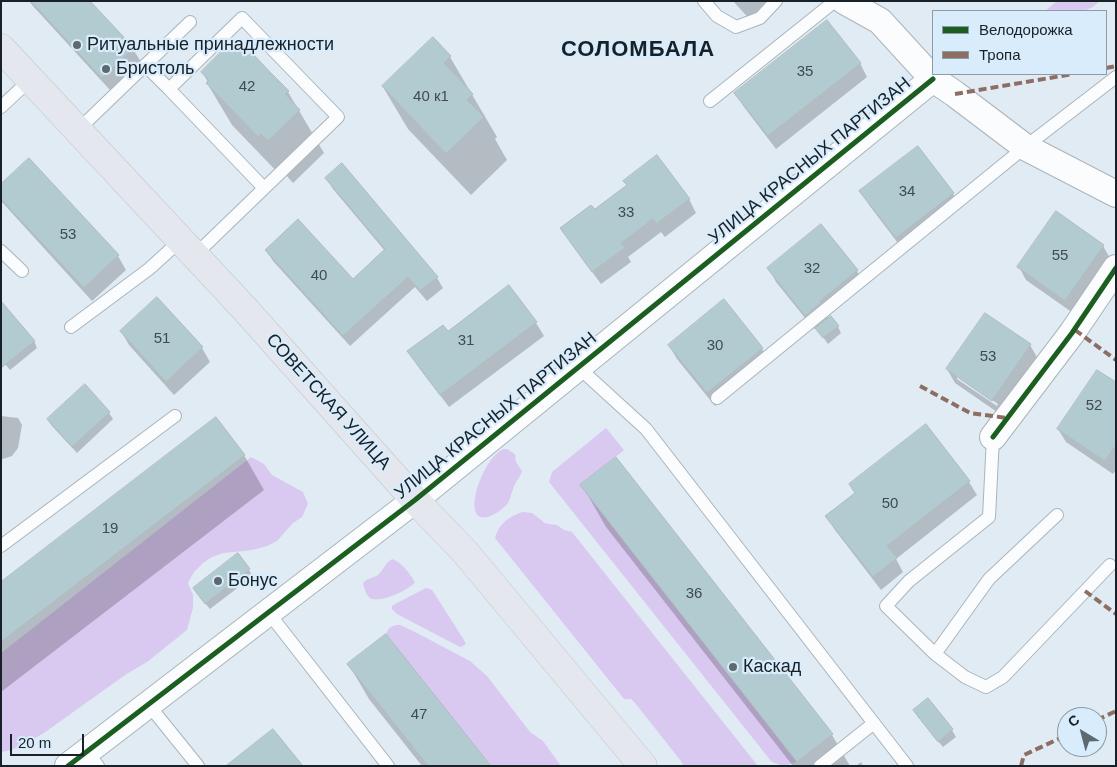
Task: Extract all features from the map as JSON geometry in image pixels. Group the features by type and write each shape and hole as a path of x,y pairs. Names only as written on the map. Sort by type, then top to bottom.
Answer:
{"main road":[{"name":"СОВЕТСКАЯ УЛИЦА","path":"1,48 188,247 415,500 465,552 643,766"}],"street":[{"path":"844,1 880,21 933,79 1025,147 1116,194"},
{"name":"УЛИЦА КРАСНЫХ ПАРТИЗАН","path":"85,761 148,704 415,500 933,79"},
{"path":"993,437 1072,333 1116,268"}],"lane":[{"path":"704,1 717,16 736,28 760,18 776,1"},
{"path":"710,101 835,1"},
{"path":"70,326 150,269 188,247 264,188 338,117 242,18 169,89"},
{"path":"78,130 190,22"},
{"path":"146,65 264,188"},
{"path":"717,398 1025,147 1116,77"},
{"path":"1,107 31,79"},
{"path":"1,251 22,271"},
{"path":"578,367 646,429 907,766"},
{"path":"1,546 175,416"},
{"path":"993,437 989,517 909,582 886,606 935,654 965,678 986,687 1003,677 1110,565"},
{"path":"935,654 989,579 1057,515"},
{"path":"268,612 388,766"},
{"path":"148,704 198,766"},
{"path":"820,766 874,723"}],"shaded area":[{"path":"1057,1 1100,1 1086,10 1046,10"},
{"path":"606,428 624,450 581,485 797,762 784,765 771,761 549,482 552,472"},
{"path":"504,449 515,454 516,462 522,471 508,503 492,515 487,517 479,516 476,513 475,497 481,477 492,459"},
{"path":"251,457 264,464 272,475 303,492 308,504 302,517 293,523 277,541 267,546 223,553 203,563 194,572 188,583 193,595 193,608 187,630 147,662 125,675 44,733 23,745 1,752 1,653"},
{"path":"522,512 532,513 545,523 557,525 564,530 572,532 758,766 683,766 635,703 631,699 624,699 495,538 499,528 505,521"},
{"path":"392,559 403,566 415,582 407,589 386,598 370,598 366,593 363,583 378,575"},
{"path":"426,588 432,590 466,644 460,647 397,614 392,609 392,606 395,604"},
{"path":"400,625 470,661 487,676 530,732 543,741 561,766 491,766 386,634 391,627"}],"building":[{"path":"31,1 90,1 134,48 102,78"},
{"path":"827,20 861,63 768,136 734,93"},
{"path":"433,37 451,56 444,63 473,94 467,100 484,117 446,154 382,86"},
{"path":"233,40 248,56 251,52 289,91 285,94 300,110 268,141 261,134 258,137 206,83 209,80 201,72"},
{"path":"918,146 954,193 896,238 859,191"},
{"path":"657,155 690,199 656,224 653,219 621,243 625,248 592,272 560,228 591,205 595,209 627,185 623,181"},
{"path":"29,158 119,255 84,288 1,199 1,184"},
{"path":"342,163 438,277 420,291 408,277 343,336 265,250 298,219 353,279 385,249 325,178"},
{"path":"1056,211 1104,245 1065,301 1017,267"},
{"path":"821,224 858,270 805,316 767,268"},
{"path":"509,285 537,322 440,395 407,351 443,325 448,331"},
{"path":"157,297 203,347 166,382 120,331"},
{"path":"724,299 763,348 707,393 668,345"},
{"path":"1,301 35,341 1,368"},
{"path":"985,313 1031,344 992,401 946,369"},
{"path":"831,316 839,326 823,338 815,328"},
{"path":"1097,370 1116,382 1116,445 1105,461 1057,429"},
{"path":"85,384 110,412 72,447 47,419"},
{"path":"216,417 245,455 1,642 1,582"},
{"path":"926,424 970,481 887,546 897,558 873,577 825,516 855,493 849,484"},
{"path":"616,457 833,734 797,762 580,485"},
{"name":"Бонус","path":"238,553 250,569 205,604 193,588"},
{"path":"386,634 491,766 428,766 347,664"},
{"path":"928,698 953,729 938,742 913,710"},
{"path":"273,729 303,766 226,766"}],"marked path":[{"path":"1107,68 1116,66"},
{"path":"955,94 1067,75"},
{"path":"1075,330 1116,360"},
{"path":"920,386 970,413 1007,418"},
{"path":"1085,591 1116,614"},
{"path":"1107,715 1116,711"},
{"path":"1021,766 1024,755 1057,740"}],"cycle path":[{"path":"68,766 415,500 933,79"},
{"path":"993,437 1072,333 1116,268"}],"place":[{"name":"Ритуальные принадлежности","path":"77,45"},
{"name":"Бристоль","path":"106,69"},
{"name":"Бонус","path":"218,581"},
{"name":"Каскад","path":"733,667"}],"district":[{"name":"СОЛОМБАЛА","path":"638,50"}]}
